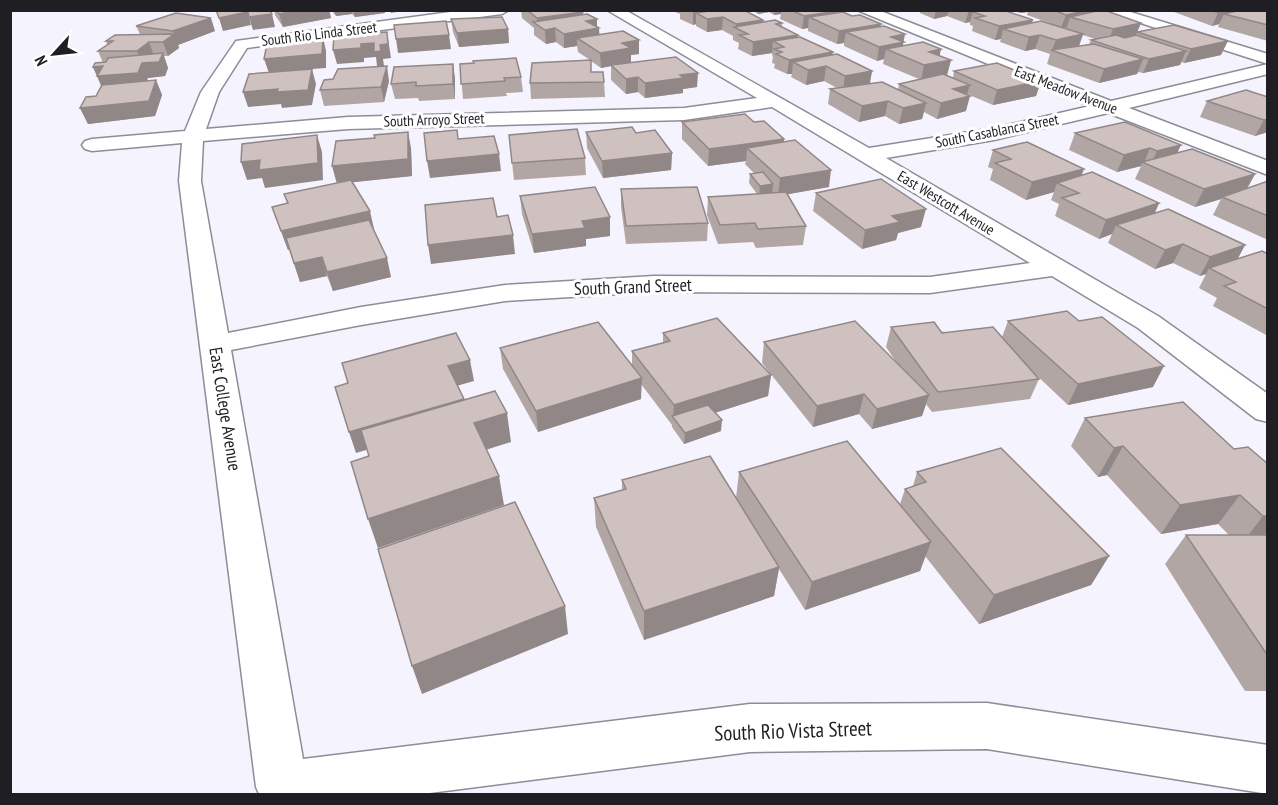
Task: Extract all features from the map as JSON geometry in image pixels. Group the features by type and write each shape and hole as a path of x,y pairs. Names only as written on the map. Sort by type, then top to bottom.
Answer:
{"street":[{"name":"South Rio Linda Street","path":"242,44 502,10"},
{"name":"East Westcott Avenue","path":"614,10 776,101 1148,322 1268,411"},
{"name":"East Meadow Avenue","path":"864,10 1268,170"},
{"path":"1107,10 1268,59"},
{"name":"East College Avenue","path":"242,44 212,84 192,136 190,181 282,787"},
{"name":"South Casablanca Street","path":"865,155 994,134 1268,69"},
{"name":"South Arroyo Street","path":"92,145 348,123 482,118 620,118 684,114 776,101"},
{"name":"South Grand Street","path":"216,344 361,316 505,293 654,284 930,285 1054,268"},
{"name":"South Rio Vista Street","path":"282,787 750,728 987,726 1268,771"}],"building":[{"path":"216,10 270,10 272,14 249,17 248,12 219,18"},
{"path":"277,10 299,10 279,14"},
{"path":"527,10 582,10 583,12 537,18"},
{"path":"744,10 763,20 736,24 723,17 707,19 696,13"},
{"path":"791,10 836,10 837,11 804,16"},
{"path":"1003,10 1033,20 999,26 975,18 985,16 973,12"},
{"path":"1054,10 1089,10 1066,15"},
{"path":"1101,10 1141,23 1113,29 1070,17"},
{"path":"1211,10 1228,10 1218,13"},
{"path":"1241,10 1268,12 1268,25 1224,14"},
{"path":"843,12 852,16 860,15 881,24 839,31 809,17"},
{"path":"176,13 211,18 173,31 136,26"},
{"path":"587,14 597,19 586,21 599,28 564,34 555,28 545,30 533,22"},
{"path":"502,17 508,29 457,33 451,19"},
{"path":"775,20 782,23 776,24 798,35 753,42 739,35 748,34 734,27"},
{"path":"446,21 449,35 396,39 394,25"},
{"path":"1041,21 1083,34 1056,40 1040,35 1029,37 1003,29"},
{"path":"1174,25 1228,41 1191,49 1137,32"},
{"path":"884,26 905,34 891,37 904,42 879,47 846,32"},
{"path":"623,31 639,40 622,43 631,48 600,53 577,38"},
{"path":"387,32 388,44 380,45 381,51 374,52 374,43 361,44 361,48 333,50 334,35"},
{"path":"174,34 163,42 149,42 137,51 98,51 113,41 106,41 115,35"},
{"path":"1116,35 1125,38 1136,35 1186,51 1149,59 1091,40"},
{"path":"323,37 322,54 264,59 267,44"},
{"path":"800,37 833,52 789,60 776,54 782,52 774,49 784,47 773,41"},
{"path":"923,42 941,49 929,52 951,60 924,65 886,49"},
{"path":"1094,44 1143,59 1104,69 1051,50"},
{"path":"163,53 159,62 142,63 138,73 97,76 103,66 93,67 95,63 106,62 108,58"},
{"path":"837,54 872,71 845,76 826,66 808,70 793,62"},
{"path":"676,57 698,73 680,75 684,78 645,83 638,77 626,79 611,65"},
{"path":"516,58 521,77 504,78 505,81 461,84 460,64"},
{"path":"591,60 591,72 603,72 604,82 530,83 532,63"},
{"path":"997,63 1041,81 997,90 954,71"},
{"path":"453,64 453,84 416,86 416,82 391,84 394,67"},
{"path":"387,66 381,87 320,90 324,80 333,79 338,69"},
{"path":"312,69 308,90 277,92 278,89 243,92 249,74"},
{"path":"943,74 970,85 953,89 970,96 941,103 899,84"},
{"path":"156,80 149,101 80,108 86,97 96,96 102,85"},
{"path":"882,82 926,103 903,108 888,101 862,106 830,89"},
{"path":"1246,90 1268,97 1268,119 1264,120 1207,101"},
{"path":"745,114 754,122 764,121 784,139 709,149 682,122"},
{"path":"1125,122 1181,145 1157,151 1150,148 1124,155 1075,133"},
{"path":"632,127 636,133 655,130 672,153 602,161 586,132"},
{"path":"577,129 585,158 512,163 509,135"},
{"path":"457,130 458,139 494,136 499,154 427,161 424,133"},
{"path":"408,132 408,159 332,166 336,141 375,138 374,135"},
{"path":"317,135 318,163 259,170 260,160 241,162 242,144"},
{"path":"795,140 831,170 780,178 747,148"},
{"path":"1027,142 1084,169 1032,182 995,163 1011,159 993,150"},
{"path":"1192,149 1255,174 1204,189 1142,162"},
{"path":"763,172 773,184 760,186 750,174"},
{"path":"1092,172 1159,203 1106,220 1062,198 1079,193 1057,183"},
{"path":"881,179 926,209 892,216 900,222 865,230 816,193"},
{"path":"351,180 370,211 281,231 272,207 288,203 284,194"},
{"path":"1268,181 1268,216 1222,197"},
{"path":"595,187 610,217 582,221 585,228 532,234 520,196"},
{"path":"697,187 708,223 626,226 621,189"},
{"path":"786,192 806,226 758,229 755,223 720,225 708,197"},
{"path":"493,198 497,217 508,215 513,235 428,245 425,205"},
{"path":"1168,209 1245,245 1210,257 1183,244 1165,250 1116,225"},
{"path":"369,220 387,258 327,272 322,257 294,263 286,238"},
{"path":"1262,251 1268,254 1268,309 1224,286 1236,282 1209,268"},
{"path":"1067,311 1079,321 1102,317 1164,366 1078,384 1008,321"},
{"path":"717,318 771,375 674,405 632,351 670,341 663,333"},
{"path":"855,321 929,395 877,409 864,394 817,406 764,342"},
{"path":"598,322 642,378 536,411 500,348"},
{"path":"934,322 942,333 993,327 1039,379 938,392 891,327"},
{"path":"456,333 470,360 448,366 464,399 349,432 335,387 348,383 342,363"},
{"path":"495,391 507,413 474,423 499,476 368,519 351,462 369,456 361,430"},
{"path":"1183,402 1234,449 1248,447 1268,464 1268,516 1263,516 1240,495 1180,505 1123,446 1114,448 1085,418"},
{"path":"708,405 722,420 685,433 672,416"},
{"path":"847,441 931,542 812,582 739,472"},
{"path":"1001,448 1109,556 994,595 905,489 926,482 917,472"},
{"path":"710,456 779,567 644,611 594,498 626,489 622,480"},
{"path":"515,502 565,606 412,666 378,549"},
{"path":"1186,535 1268,535 1268,656"}]}
